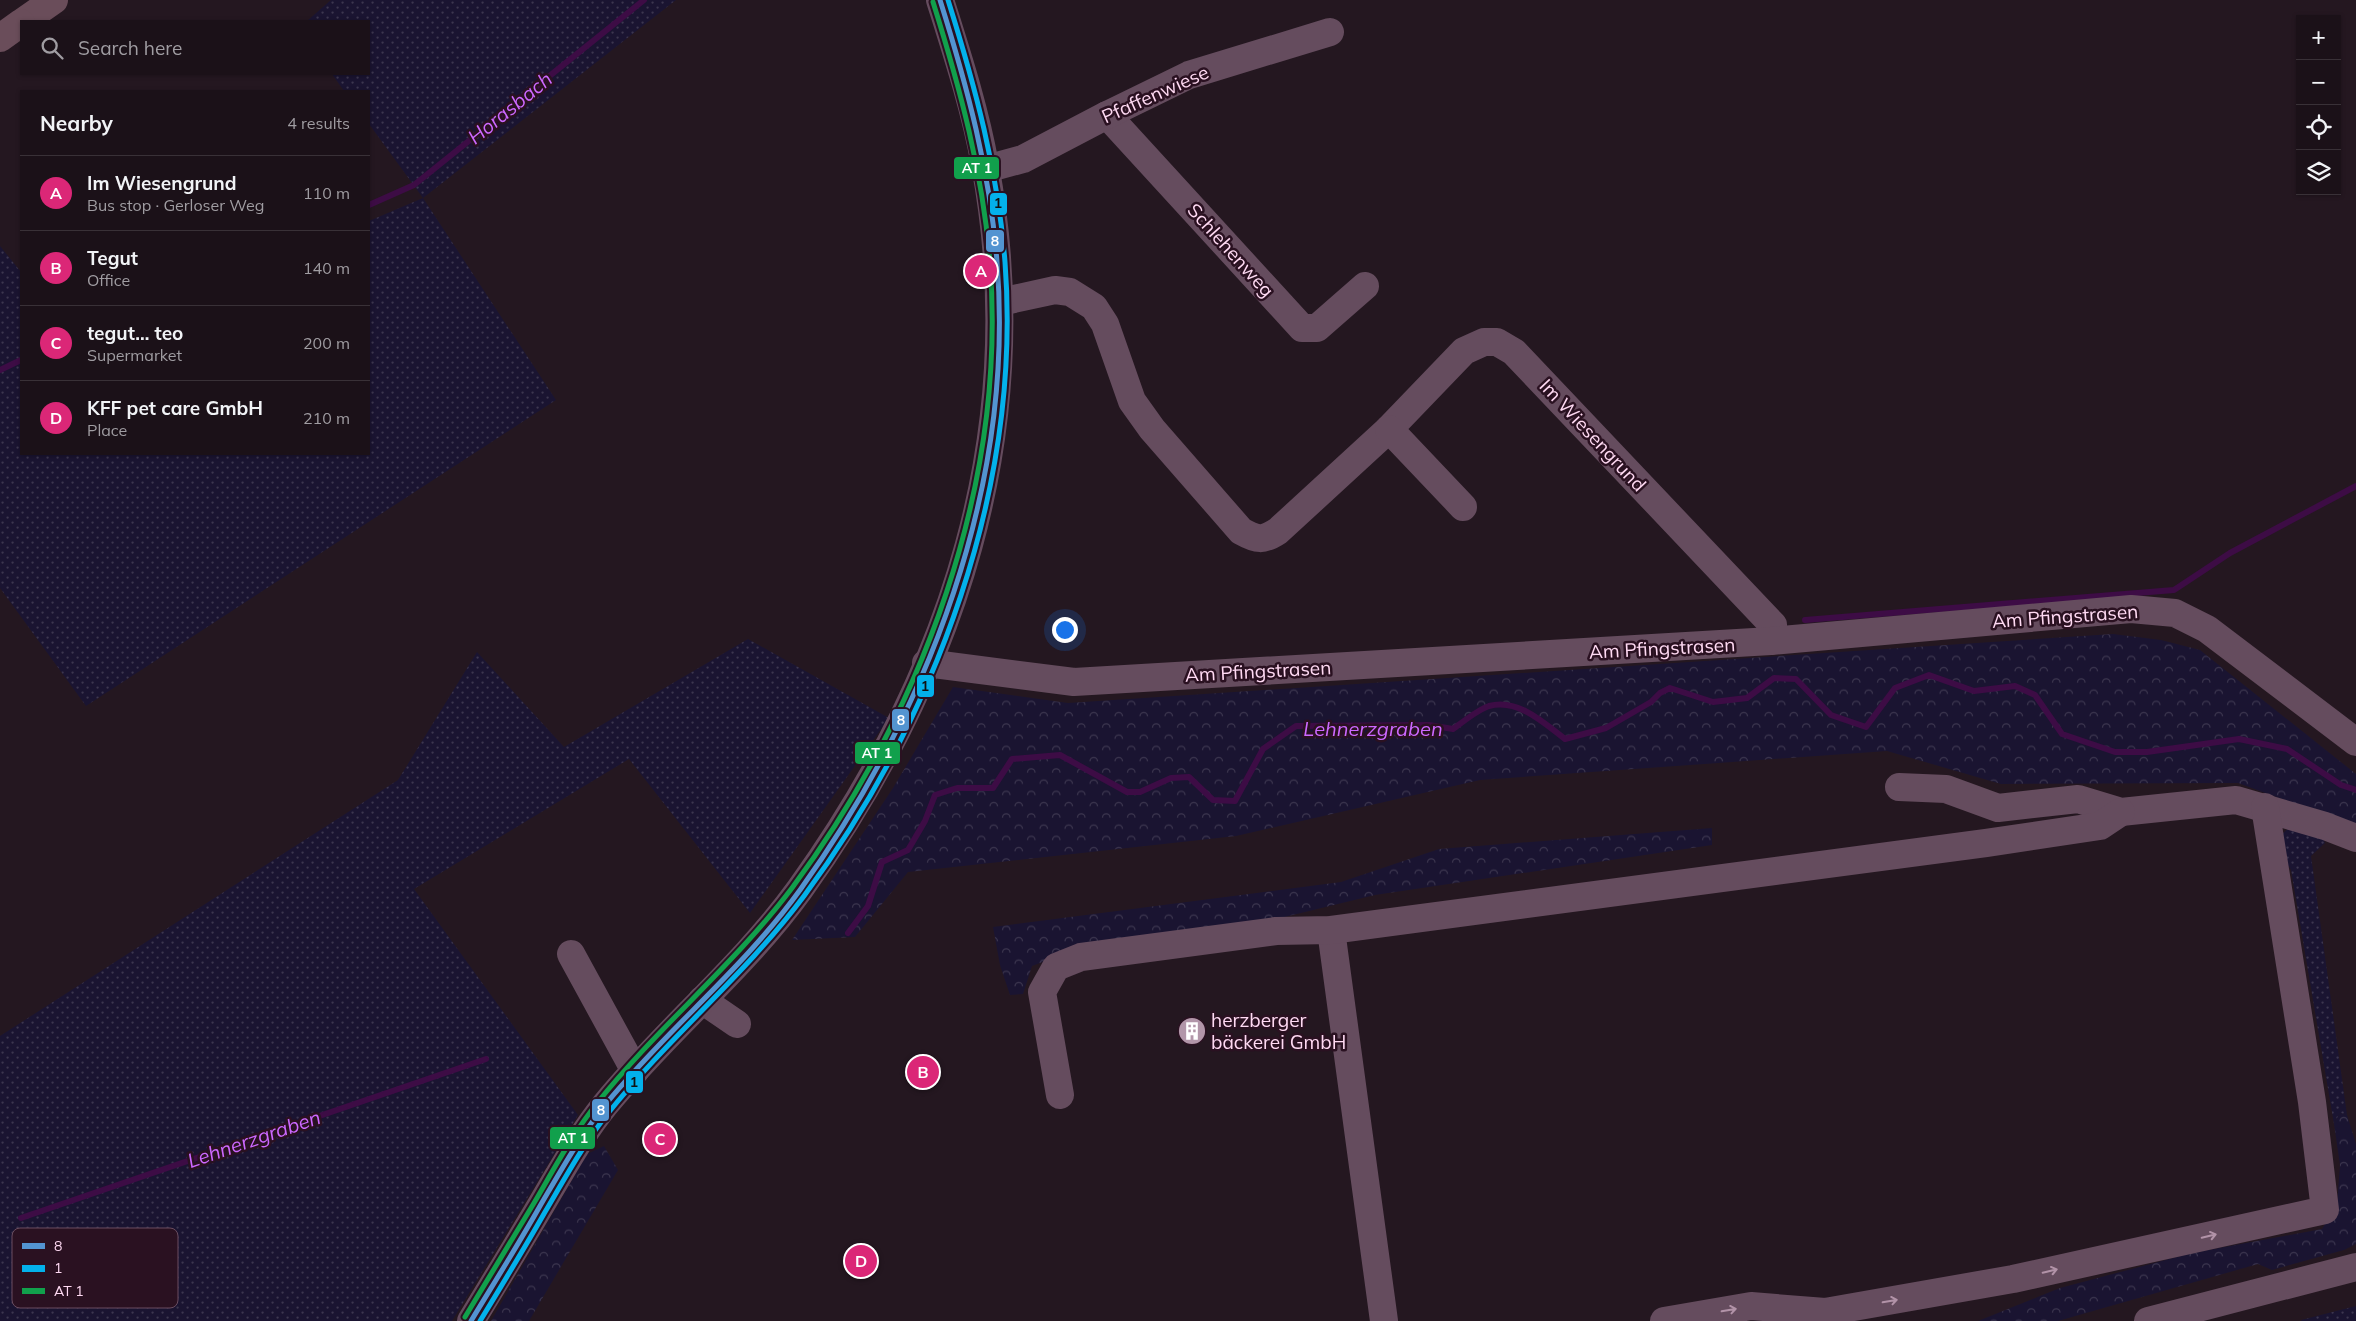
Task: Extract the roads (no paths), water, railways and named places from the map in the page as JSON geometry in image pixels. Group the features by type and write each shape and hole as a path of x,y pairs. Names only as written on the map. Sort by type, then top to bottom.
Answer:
{"main road":[{"path":"25,20 54,0"},
{"path":"0,38 20,23"}],"street":[{"path":"471,1321 578,1143 604,1106 752,946 798,891 846,819 906,712 966,555 984,484 998,394 1000,302 994,221 986,169 961,65 940,0"},
{"name":"Pfaffenwiese","path":"986,169 1024,159 1107,115 1190,75 1330,32"},
{"name":"Schlehenweg","path":"1107,115 1302,328 1317,328 1365,286"},
{"name":"Im Wiesengrund","path":"1000,302 1055,290 1070,292 1094,307 1105,324 1132,401 1152,429 1241,531 1252,537 1266,538 1278,531 1389,429 1464,351 1484,342 1497,342 1514,352 1773,625 1772,641"},
{"path":"1389,429 1463,507"},
{"name":"Am Pfingstrasen","path":"926,663 1074,682 1772,641 2131,609 2175,613 2207,629 2356,742"},
{"path":"1899,787 1946,789 1998,808 2078,798 2120,812 2236,800 2265,807 2356,838"},
{"path":"1664,1321 1751,1306 1825,1312 2013,1279 2325,1210 2312,1102 2265,807"},
{"path":"1060,1095 1042,992 1056,967 1082,957 1276,930 1331,930 2015,839 2100,826 2120,812"},
{"path":"1331,930 1384,1321"},
{"path":"571,954 635,1071"},
{"path":"702,1000 737,1024"},
{"path":"2148,1321 2356,1267"}],"waterway":[{"name":"Horasbach","path":"370,205 414,185 644,0"},
{"name":"Horasbach","path":"0,370 20,360"},
{"path":"1805,620 2174,590 2230,553 2356,486"},
{"name":"Lehnerzgraben","path":"848,933 868,906 882,862 908,850 925,821 935,795 957,788 993,788 1012,759 1060,755 1127,792 1140,792 1171,778 1189,777 1213,800 1235,801 1263,749 1296,726 1429,725 1453,729 1480,710 1500,704 1520,709 1530,714 1565,739 1606,728 1651,702 1660,693 1670,688 1713,702 1747,698 1774,678 1796,679 1831,715 1866,727 1895,688 1929,675 1974,691 2015,686 2035,695 2062,734 2115,752 2147,752 2239,739 2287,749 2341,785 2356,790"},
{"name":"Lehnerzgraben","path":"21,1218 486,1059"}],"place":[{"name":"Im Wiesengrund","path":"981,271"},
{"name":"herzberger bäckerei GmbH","path":"1192,1031"},
{"name":"Tegut","path":"923,1072"},
{"name":"tegut… teo","path":"660,1139"},
{"name":"KFF pet care GmbH","path":"861,1261"}]}
